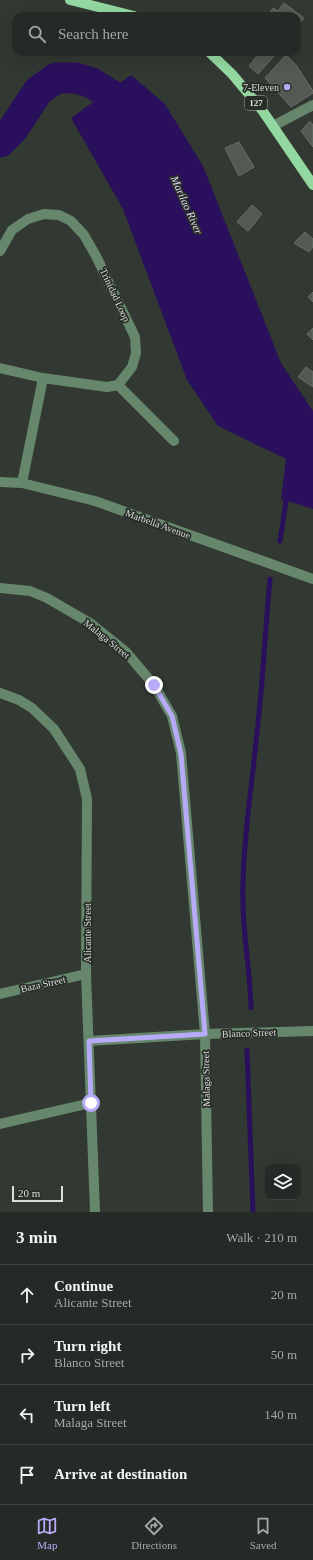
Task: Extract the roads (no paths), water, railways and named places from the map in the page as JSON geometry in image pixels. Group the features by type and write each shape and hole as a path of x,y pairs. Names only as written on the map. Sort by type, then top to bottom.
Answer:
{"main road":[{"path":"70,0 118,12"},
{"name":"127","path":"213,56 232,74 262,110 313,185"}],"street":[{"path":"273,126 313,105"},
{"name":"Trinidad Loop","path":"0,251 12,230 28,219 44,214 59,215 71,222 84,235 96,256 135,337 136,353 132,367 118,385"},
{"path":"0,368 43,378 107,387 118,385 174,441"},
{"path":"22,483 43,378"},
{"name":"Marbella Avenue","path":"0,482 22,483 95,501 313,579"},
{"name":"Malaga Street","path":"0,588 30,591 47,598 90,623 130,658 154,685 172,716 181,754 205,1034 208,1212"},
{"name":"Alicante Street","path":"0,693 19,700 45,719 61,738 80,769 87,799 86,974 95,1212"},
{"name":"Baza Street","path":"0,994 86,974"},
{"name":"Blanco Street","path":"89,1041 205,1034 313,1031"},
{"path":"0,1124 91,1103"}],"water":[{"path":"131,75 165,104 203,166 281,363 313,411 313,509 281,499 286,459 218,426 187,380 123,209 71,118"}],"waterway":[{"name":"Marilao River","path":"0,142 13,129 38,91 56,78 76,78 92,83 127,105 139,118"},
{"path":"280,541 287,494"},
{"path":"251,1008 243,915 244,865 261,695 270,579"},
{"path":"247,1050 253,1212"}],"place":[{"name":"7-Eleven","path":"287,87"}]}
